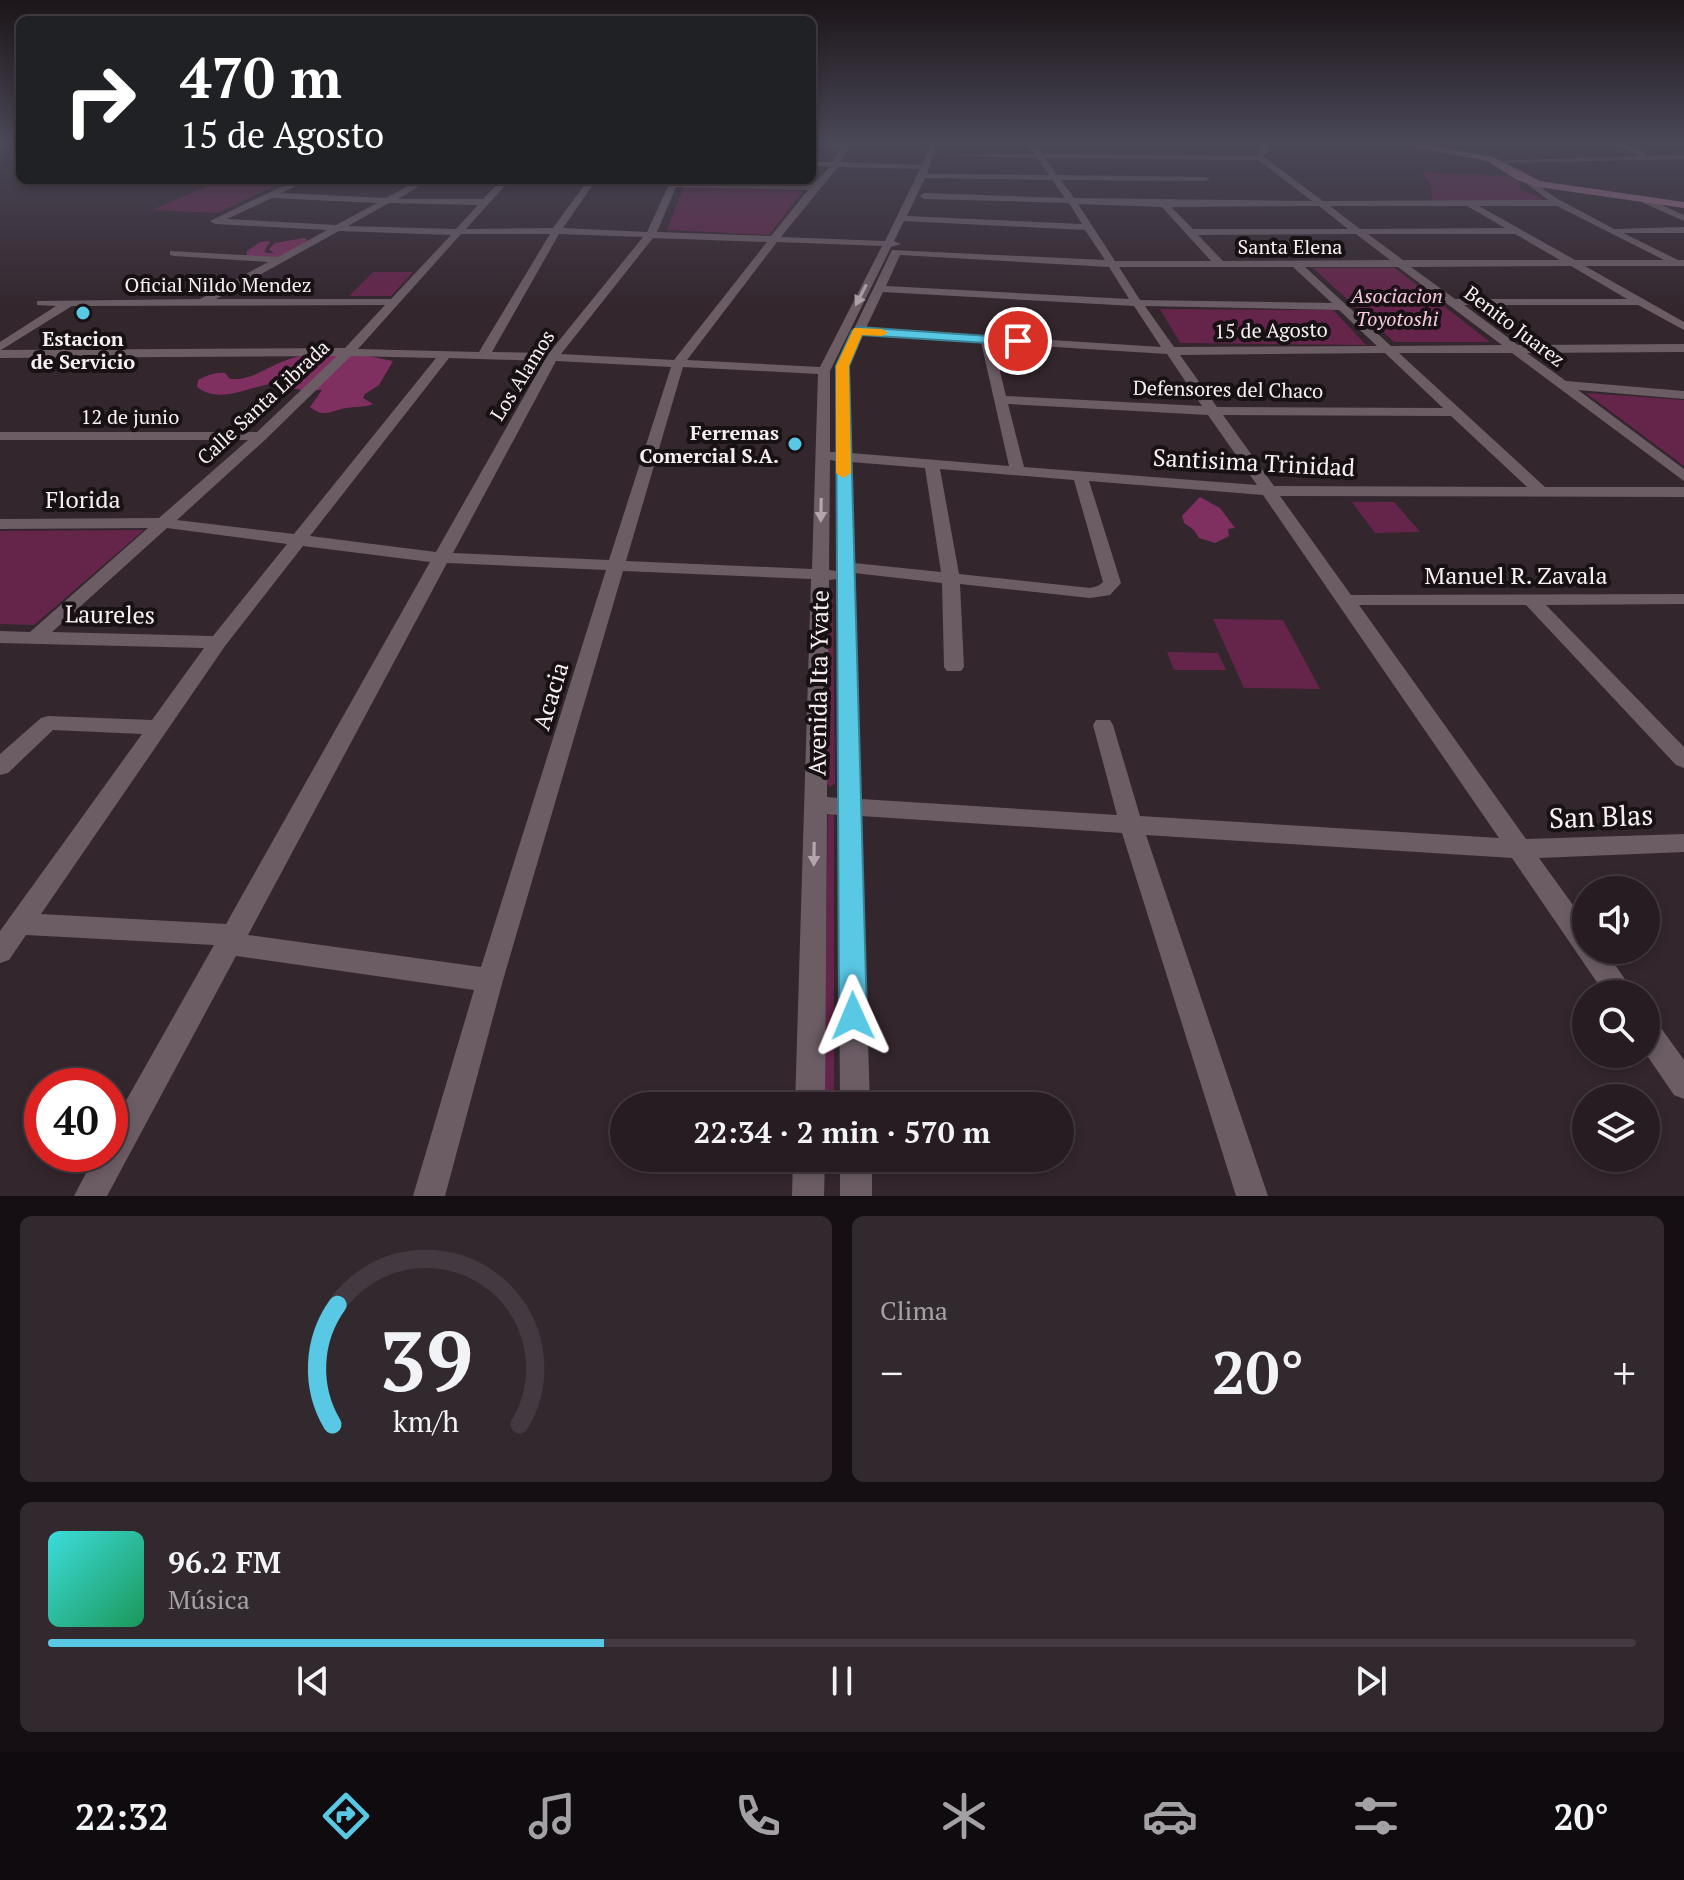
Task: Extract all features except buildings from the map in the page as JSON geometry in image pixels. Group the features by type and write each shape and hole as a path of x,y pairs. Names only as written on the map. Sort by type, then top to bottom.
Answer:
{"main road":[{"path":"1630,198 1684,205"}],"street":[{"name":"Santa Elena","path":"268,198 220,221 340,230 556,231 887,243 898,248 1113,264 1682,264"},
{"path":"321,198 391,202 486,202"},
{"path":"391,202 397,198"},
{"path":"208,303 399,198"},
{"name":"Calle Santa Librada","path":"34,638 261,436 348,352 490,198"},
{"path":"483,356 556,231 579,198"},
{"name":"Los Alamos","path":"90,1196 552,357 651,234 667,198"},
{"name":"Acacia","path":"429,1196 490,980 678,363 806,198"},
{"name":"Avenida Ita Yvate","path":"810,1092 820,575 832,456 833,362 872,272 912,198"},
{"name":"Avenida Ita Yvate","path":"833,362 858,331 923,198"},
{"path":"963,198 1164,204 1558,203"},
{"path":"1069,198 1137,303 1174,351 1572,924"},
{"path":"1226,198 1231,204"},
{"name":"Benito Juarez","path":"1317,198 1684,476"},
{"path":"1550,198 1682,264"},
{"path":"1644,200 1684,218"},
{"path":"1468,203 1684,327"},
{"path":"1164,204 1220,264"},
{"path":"900,218 1089,227"},
{"path":"1615,230 1684,230"},
{"path":"1190,232 1518,231"},
{"path":"174,253 284,261"},
{"path":"1296,264 1541,492"},
{"path":"872,272 886,273"},
{"path":"879,289 1137,303 1342,307"},
{"name":"Oficial Nildo Mendez","path":"41,303 395,302"},
{"path":"1454,302 1642,302"},
{"path":"0,347 69,303"},
{"name":"15 de Agosto","path":"858,331 1174,351 1684,348"},
{"path":"986,340 1018,471"},
{"path":"0,354 348,352 678,363 833,362"},
{"path":"0,952 218,642 297,538 445,355"},
{"path":"1564,385 1684,395"},
{"name":"Defensores del Chaco","path":"1001,400 1215,411 1455,412"},
{"name":"12 de junio","path":"0,436 261,436"},
{"name":"Avenida Ita Yvate","path":"832,456 845,571 855,1092"},
{"name":"Santisima Trinidad","path":"832,456 1270,491 1684,492"},
{"path":"932,464 951,578 954,667"},
{"name":"Florida","path":"0,524 165,523 440,558 820,575 845,571 951,578 1090,593 1104,591 1112,583 1080,476"},
{"path":"1530,599 1684,760"},
{"name":"Manuel R. Zavala","path":"1348,600 1684,599"},
{"name":"Laureles","path":"0,637 218,642"},
{"path":"0,767 48,723 158,727"},
{"path":"1103,725 1131,825 1252,1196"},
{"name":"San Blas","path":"815,805 1520,849 1684,843"},
{"path":"19,924 232,940 490,980"},
{"path":"1660,1050 1684,1085"},
{"path":"808,1196 809,1172"},
{"path":"856,1172 856,1196"}],"green space":[{"path":"180,198 250,198 218,213 152,210"},
{"path":"679,198 798,198 769,235 667,230"},
{"path":"1432,198 1539,198 1546,201 1432,201"},
{"name":"Asociacion Toyotoshi","path":"1313,268 1395,268 1490,342 1394,342"},
{"path":"373,272 413,272 391,296 349,296"},
{"path":"1160,309 1333,310 1366,345 1180,343"},
{"path":"1586,393 1684,400 1684,466"},
{"path":"1352,502 1394,502 1420,532 1375,533"},
{"path":"144,530 34,625 0,624 0,531"},
{"path":"833,589 835,784 830,787 827,784 829,590"},
{"path":"1213,619 1283,620 1320,689 1244,688"},
{"path":"1167,652 1218,653 1226,670 1174,670"},
{"path":"828,813 834,814 834,1092 824,1092"}],"shaded area":[{"path":"308,240 280,258 246,258 247,251 260,242 270,241 264,252 274,254 269,249 275,243"},
{"path":"348,352 393,361 379,385 363,398 373,404 324,413 310,407 322,390 299,390 278,383 216,395 197,387 198,380 215,373 225,373 230,379 245,378 299,356"},
{"path":"1200,497 1220,508 1235,528 1228,529 1229,536 1215,543 1199,538 1184,523 1182,516"}],"slow traffic":[{"path":"843,473 842,366 858,331 882,333"}],"place":[{"name":"Estacion de Servicio","path":"83,313"},
{"name":"Ferremas Comercial S.A.","path":"795,444"}],"route":[{"path":"853,1016 842,366 858,331 1018,341"}]}
